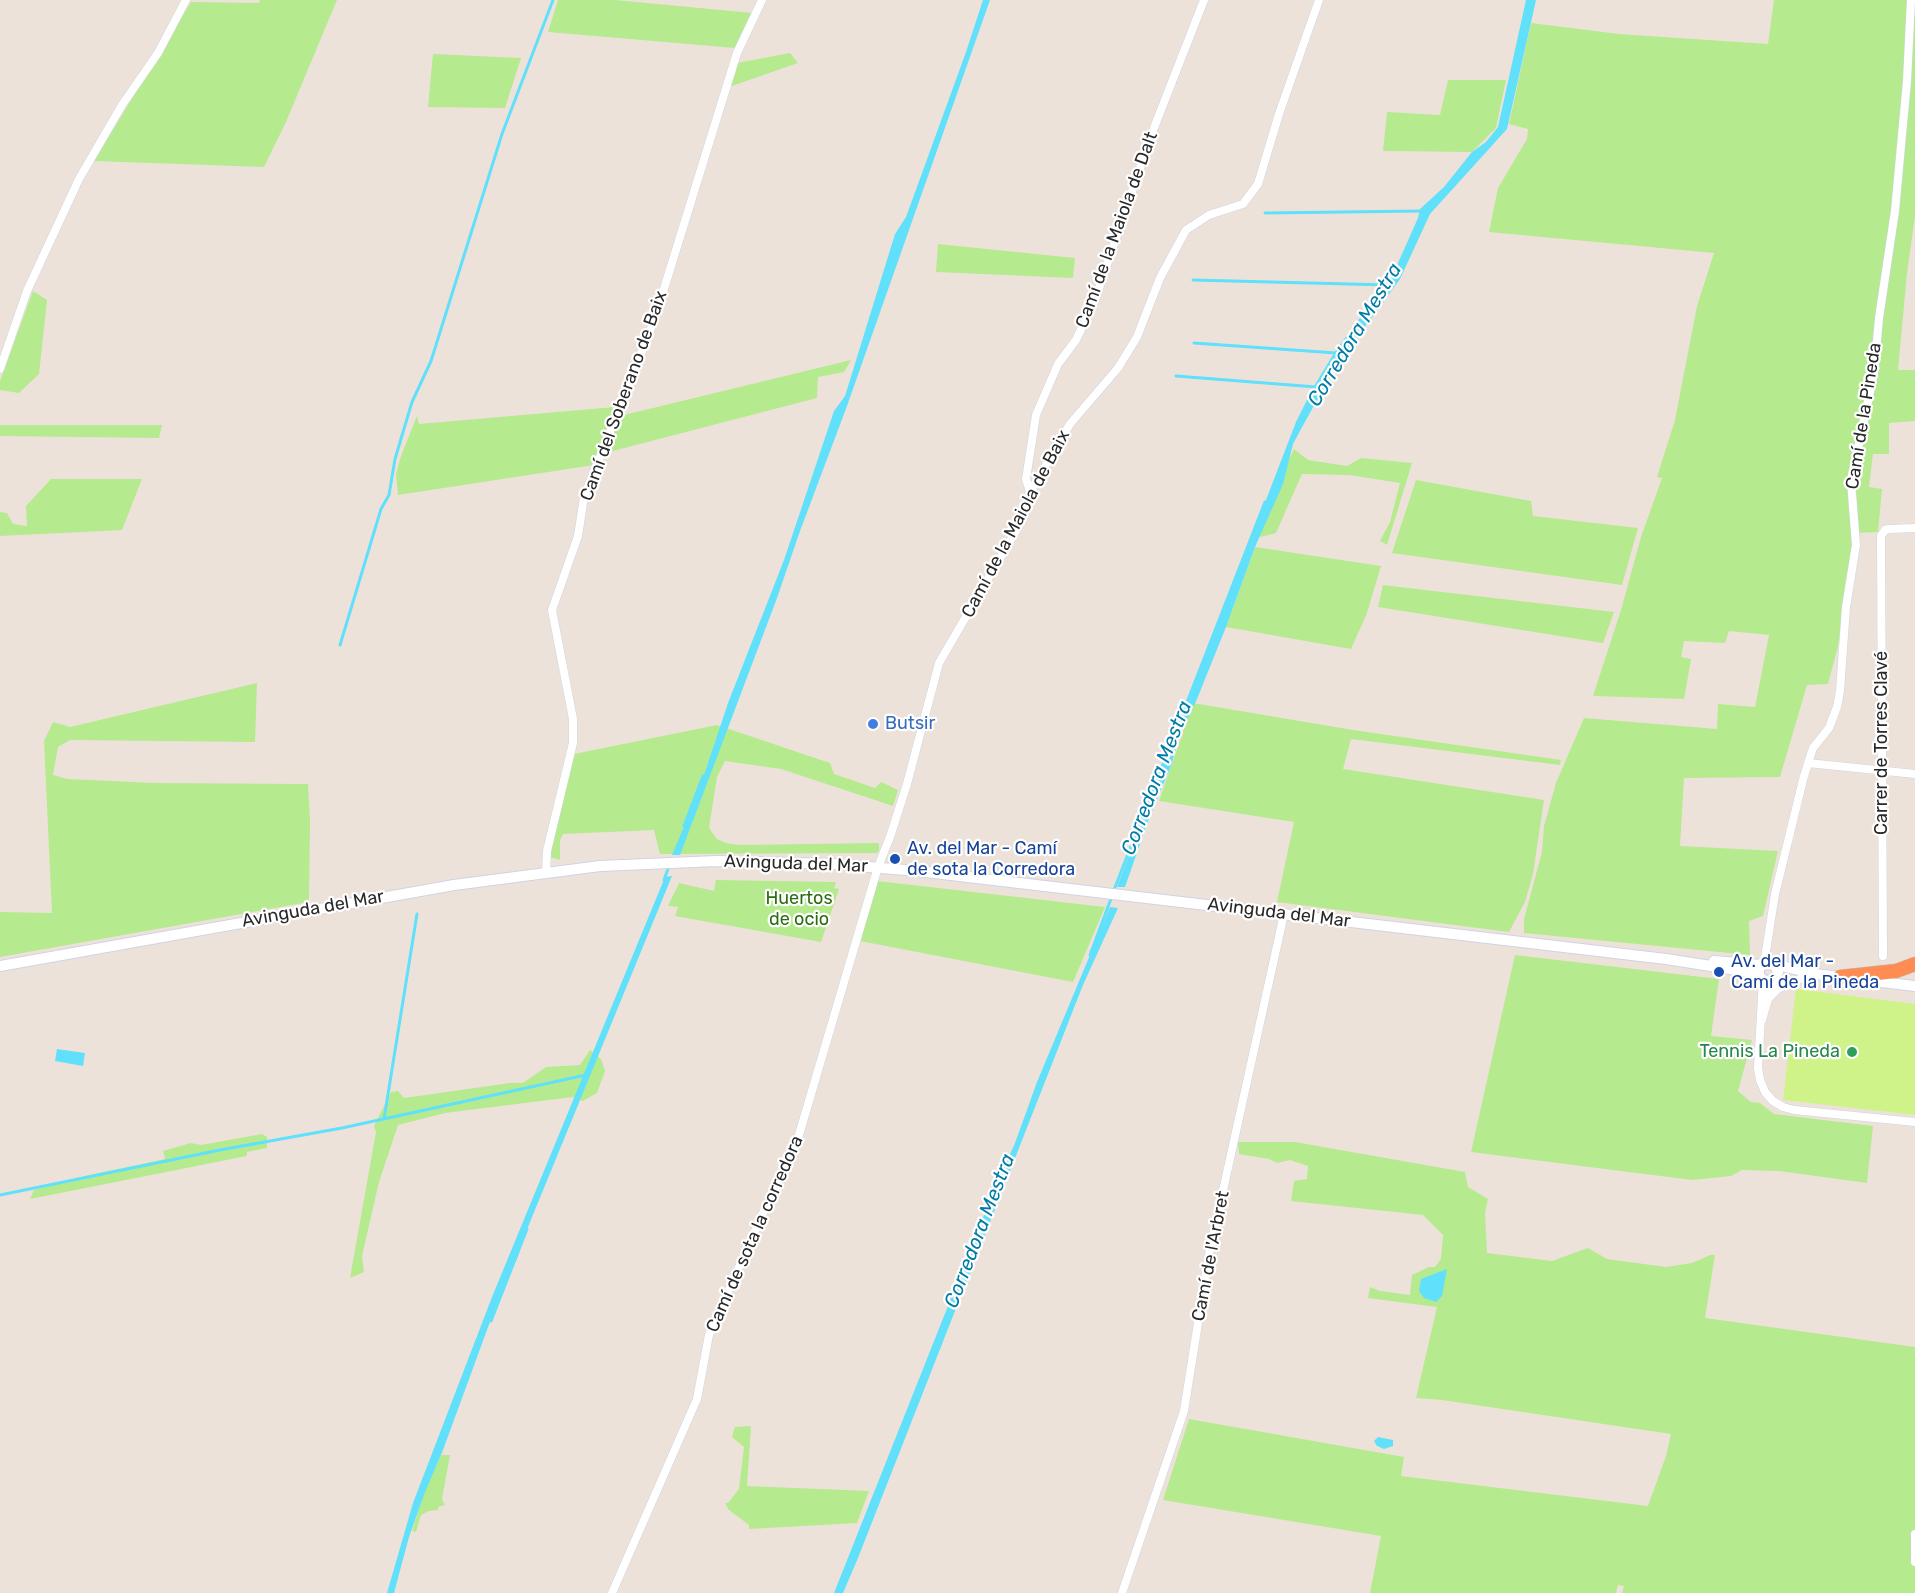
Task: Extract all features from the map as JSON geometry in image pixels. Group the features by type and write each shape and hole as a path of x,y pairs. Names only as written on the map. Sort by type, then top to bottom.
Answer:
{"highway":[{"path":"1840,977 1896,971 1915,964"}],"street":[{"path":"0,369 27,291 78,179 122,105 158,53 186,0"},
{"name":"Camí del Soberano de Baix","path":"546,872 547,851 573,743 573,719 552,610 578,536 584,497 654,321 737,53 762,0"},
{"name":"Camí de la Maiola de Dalt","path":"1030,492 1026,479 1036,415 1057,367 1076,340 1095,300 1152,134 1204,0"},
{"name":"Camí de la Maiola de Baix","path":"878,867 907,784 939,663 1024,517 1030,492 1070,424 1118,368 1137,337 1160,278 1186,230 1209,215 1243,204 1258,184 1279,114 1319,0"},
{"name":"Camí de la Pineda","path":"1762,1022 1760,1007 1775,894 1808,763 1813,748 1829,728 1840,691 1846,607 1856,545 1851,481 1871,389 1895,211 1911,0"},
{"name":"Carrer de Torres Clavé","path":"1883,956 1881,536 1885,530 1893,528 1915,528"},
{"path":"1808,763 1915,774"},
{"name":"Avinguda del Mar","path":"0,966 424,890 546,872 663,862 750,861 878,867 1915,986"},
{"name":"Camí de sota la corredora","path":"612,1593 698,1399 709,1335 796,1145 878,867"},
{"name":"Camí de l'Arbret","path":"1122,1593 1184,1411 1209,1254 1284,914"},
{"path":"1764,970 1777,970 1776,978"},
{"path":"1769,998 1778,989 1791,982 1815,974"},
{"name":"Avinguda del Mar","path":"1776,978 1815,974"},
{"name":"Camí de la Pineda","path":"1776,978 1762,1022 1758,1054 1760,1080 1765,1092 1773,1101 1794,1110 1915,1122"},
{"path":"1915,1534 1915,1562"}],"green space":[{"path":"260,0 337,0 286,122 264,167 94,161 191,2 259,3"},
{"path":"558,0 615,0 753,13 735,48 548,32"},
{"path":"1774,0 1915,0 1915,216 1898,370 1915,370 1915,421 1889,423 1889,454 1873,454 1869,487 1882,489 1878,532 1854,533 1838,646 1828,684 1807,685 1780,777 1684,778 1680,846 1778,851 1763,916 1749,921 1750,955 1524,933 1524,919 1542,852 1544,826 1556,783 1584,718 1717,729 1718,704 1755,707 1769,635 1729,631 1725,643 1684,641 1681,657 1691,659 1684,699 1593,696 1621,610 1641,537 1662,478 1657,477 1675,420 1697,306 1714,253 1489,232 1498,188 1527,139 1528,129 1509,124 1531,23 1619,34 1768,44"},
{"path":"790,53 798,63 729,87 737,63"},
{"path":"433,54 521,58 505,108 428,107"},
{"path":"1448,80 1506,80 1496,128 1472,152 1383,151 1387,112 1440,115"},
{"path":"938,244 1075,258 1073,278 936,272"},
{"path":"33,291 47,300 39,374 19,393 0,390 0,381"},
{"path":"851,360 844,372 818,377 817,398 605,453 620,416"},
{"path":"615,407 594,465 398,495 396,474 417,416 419,424"},
{"path":"0,425 162,425 159,438 0,436"},
{"path":"1294,449 1308,460 1347,466 1361,458 1412,463 1387,545 1380,541 1390,522 1400,483 1349,475 1302,474 1276,533 1260,537 1263,516"},
{"path":"51,479 142,479 122,530 0,536 0,512 7,513 13,524 27,526 26,506"},
{"path":"1416,480 1531,501 1533,516 1638,528 1622,585 1392,553"},
{"path":"1255,547 1381,566 1367,613 1351,649 1226,627"},
{"path":"1383,585 1614,612 1603,643 1378,607"},
{"path":"257,683 255,742 70,740 58,747 53,775 67,779 155,783 308,784 309,899 303,903 0,957 0,912 52,913 44,741 53,722 70,727"},
{"path":"1193,703 1353,730 1561,760 1560,765 1351,739 1343,769 1544,800 1533,874 1525,902 1509,932 1277,902 1294,822 1159,801"},
{"path":"717,725 830,763 834,774 875,788 881,782 898,790 893,806 781,769 725,761 717,777 709,828 717,839 739,845 879,843 877,853 660,854 654,830 563,834 560,840 560,860 550,857 549,851 574,754"},
{"name":"Huertos de ocio","path":"716,880 836,882 834,888 839,889 821,942 675,916 678,907 668,906 679,883 714,891"},
{"path":"877,881 1105,907 1073,982 860,941"},
{"path":"1515,955 1719,979 1711,1036 1752,1040 1738,1091 1751,1102 1760,1103 1774,1114 1873,1126 1867,1183 1779,1171 1742,1170 1731,1176 1692,1180 1471,1152"},
{"name":"Tennis La Pineda","path":"1796,989 1915,1004 1915,1115 1783,1100"},
{"path":"590,1050 601,1059 605,1071 597,1093 583,1101 573,1097 445,1113 398,1125 379,1182 362,1256 364,1272 350,1278 376,1132 374,1126 391,1092 398,1091 404,1098 523,1083 546,1067 580,1065"},
{"path":"262,1134 267,1137 267,1148 247,1152 247,1156 30,1199 34,1190 89,1175 165,1159 163,1151 191,1143 201,1145"},
{"path":"1238,1142 1295,1142 1465,1172 1468,1187 1488,1199 1485,1213 1487,1253 1552,1261 1588,1248 1607,1259 1666,1267 1692,1263 1715,1255 1705,1318 1915,1347 1915,1593 1622,1593 1624,1586 1618,1585 1616,1593 1370,1593 1381,1536 1163,1500 1189,1419 1404,1457 1401,1476 1648,1506 1666,1456 1671,1434 1416,1398 1437,1307 1368,1298 1370,1287 1380,1291 1410,1295 1412,1275 1429,1267 1435,1267 1441,1259 1443,1235 1423,1215 1291,1201 1294,1181 1307,1179 1308,1166 1290,1160 1277,1163 1269,1159 1239,1154"},
{"path":"751,1426 747,1486 869,1491 857,1523 749,1529 749,1525 729,1510 725,1503 728,1503 739,1489 744,1447 732,1437 735,1427"},
{"path":"441,1455 450,1455 442,1499 445,1505 438,1507 438,1510 421,1515 416,1532 412,1531 426,1487"}],"water":[{"path":"983,0 990,0 847,406 680,855 672,855 697,796 728,703 784,560 834,411 845,396 895,234 906,217"},
{"path":"1526,0 1536,0 1507,129 1430,214 1400,279 1336,366 1293,444 1283,484 1255,547 1197,699 1180,734 1171,766 1149,818 1125,887 1117,887 1296,422 1336,350 1394,272 1420,209 1444,187 1472,152 1486,142 1498,127"},
{"path":"672,876 498,1300 409,1537 394,1593 387,1593 413,1503 492,1297 665,877"},
{"path":"1110,907 1118,908 1083,985 858,1558 843,1593 834,1593 996,1185 1015,1143 1037,1082"},
{"path":"57,1049 85,1053 83,1066 55,1061"},
{"path":"1447,1269 1442,1296 1436,1302 1424,1298 1419,1291 1421,1279"},
{"path":"1378,1437 1393,1440 1393,1446 1384,1449 1377,1446 1374,1441"}],"waterway":[{"path":"340,645 381,509 389,495 395,459 412,402 431,361 502,134 553,0"},
{"path":"1265,213 1422,211"},
{"path":"1193,280 1388,285"},
{"path":"1194,343 1336,353"},
{"path":"1176,376 1316,387"},
{"name":"Corredora Mestra","path":"1114,890 1265,502"},
{"path":"684,826 703,776"},
{"path":"664,880 669,866"},
{"name":"Corredora Mestra","path":"1090,955 1112,896"},
{"path":"384,1119 417,914"},
{"path":"0,1195 220,1150 342,1128 586,1075"},
{"path":"491,1321 527,1229"}],"place":[{"name":"Butsir","path":"873,724"},
{"name":"Av. del Mar - Camí de sota la Corredora","path":"895,859"},
{"name":"Av. del Mar - Camí de la Pineda","path":"1719,972"},
{"name":"Tennis La Pineda","path":"1852,1052"}]}
